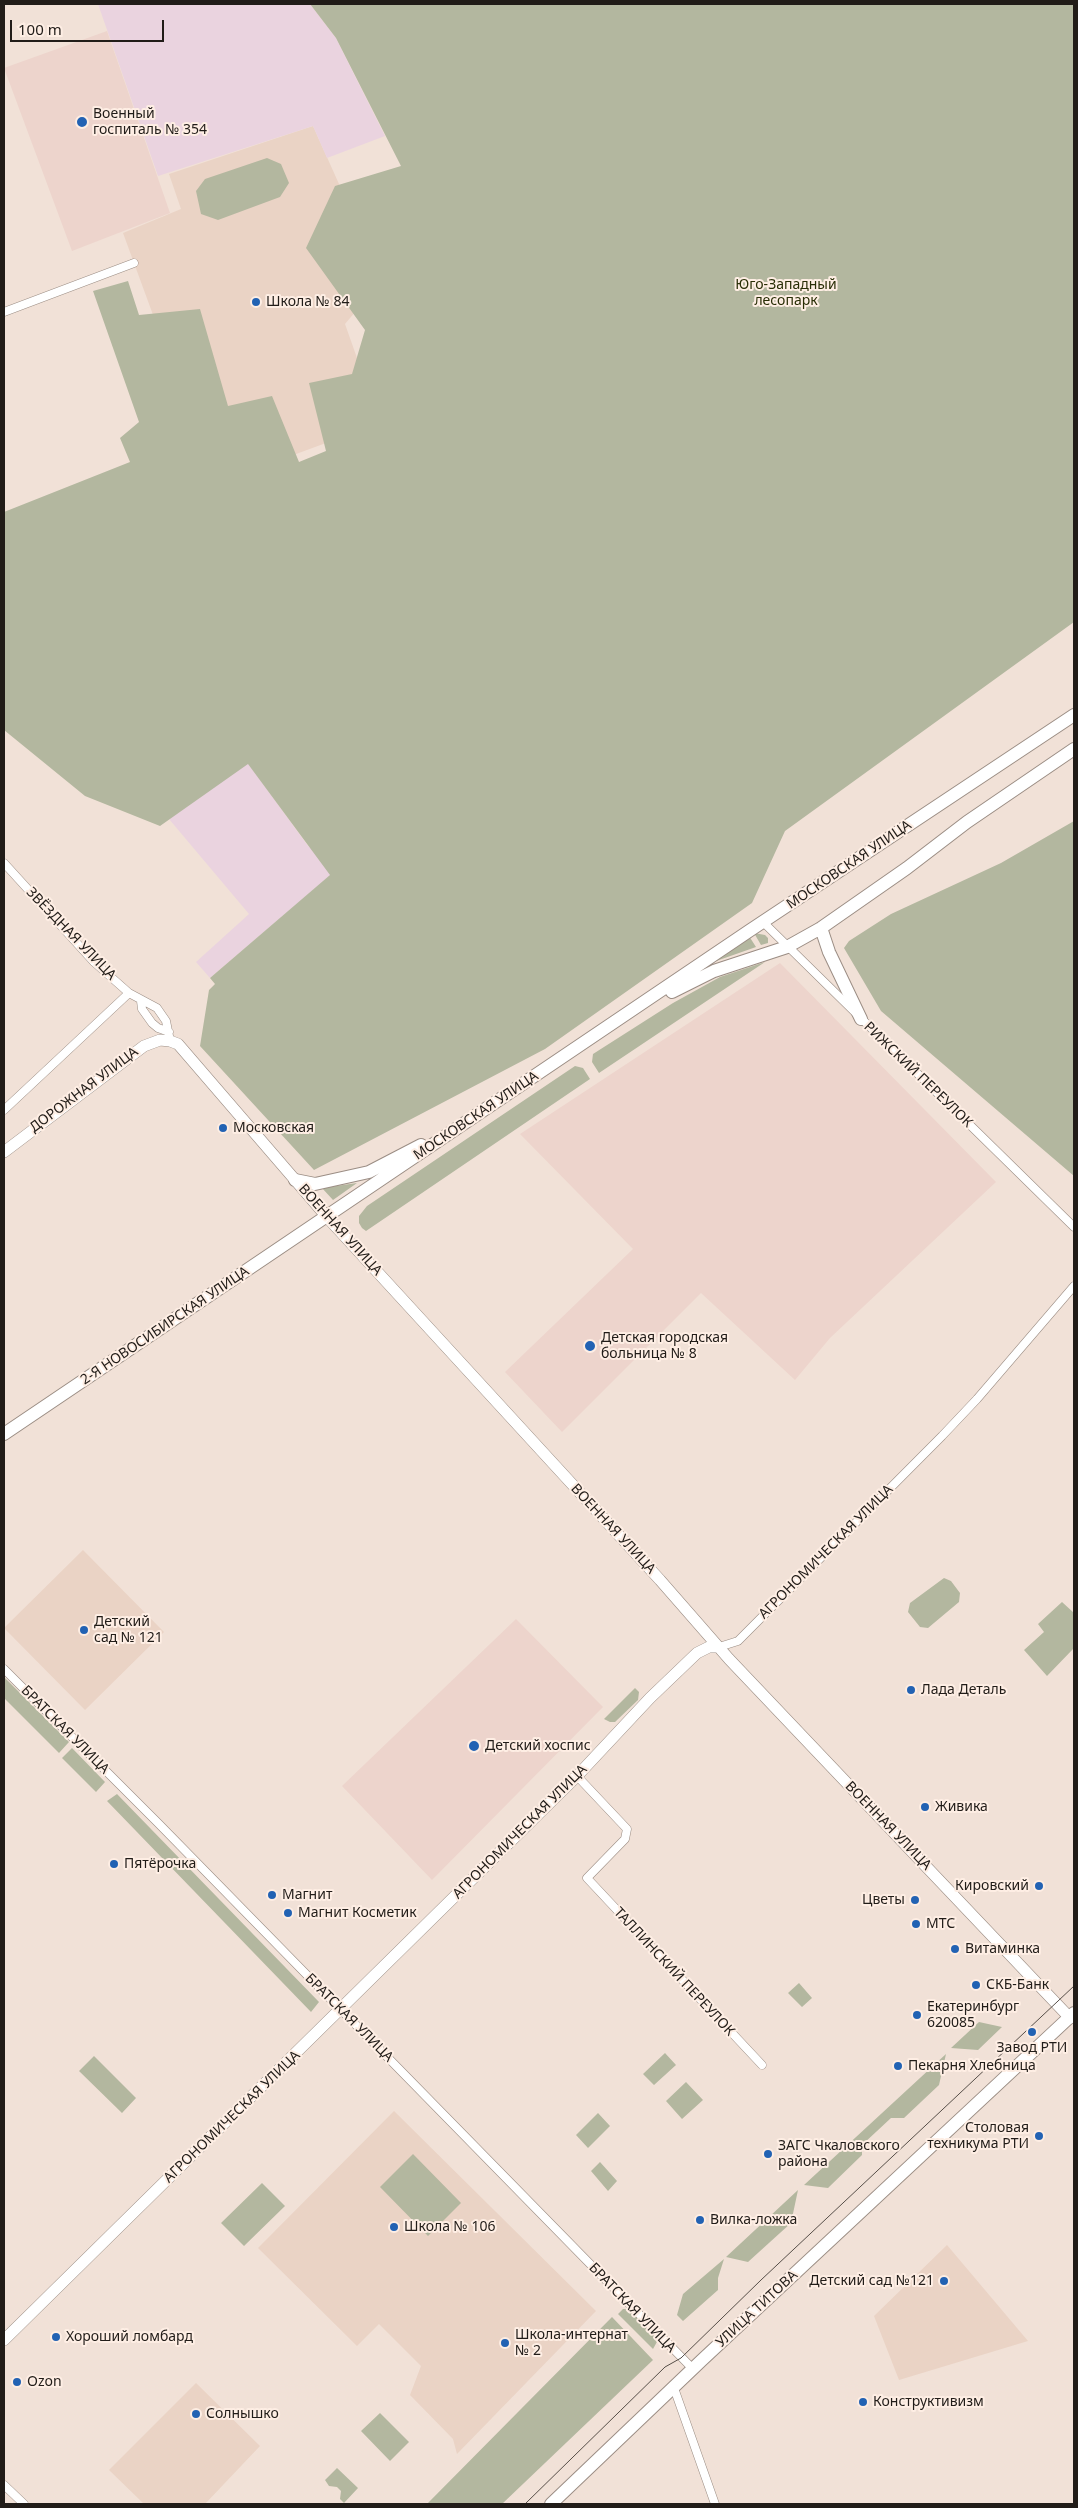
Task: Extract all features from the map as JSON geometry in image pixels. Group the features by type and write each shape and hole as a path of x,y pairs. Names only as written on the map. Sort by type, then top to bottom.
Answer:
{"main road":[{"name":"МОСКОВСКАЯ УЛИЦА","path":"327,1216 762,922 1074,715"},
{"name":"МОСКОВСКАЯ УЛИЦА","path":"625,1016 714,971 787,947 821,928 907,868 967,822 1074,749"},
{"path":"821,928 829,952 861,1019"},
{"path":"295,1180 315,1184 369,1172 423,1144 438,1142"},
{"name":"2-Я НОВОСИБИРСКАЯ УЛИЦА","path":"4,1434 327,1216"},
{"name":"УЛИЦА ТИТОВА","path":"551,2504 1073,2018"}],"street":[{"path":"4,312 134,264"},
{"name":"ЗВЁЗДНАЯ УЛИЦА","path":"4,863 94,962 129,993 157,1008"},
{"name":"РИЖСКИЙ ПЕРЕУЛОК","path":"762,922 1074,1227"},
{"path":"4,1110 121,1003 129,993"},
{"name":"ВОЕННАЯ УЛИЦА","path":"141,1001 142,1009 148,1018 178,1044 327,1216 719,1647 1073,2018"},
{"name":"ВОЕННАЯ УЛИЦА","path":"157,1008 166,1021 170,1036"},
{"name":"ДОРОЖНАЯ УЛИЦА","path":"4,1152 144,1046 170,1036"},
{"name":"АГРОНОМИЧЕСКАЯ УЛИЦА","path":"4,2340 577,1776 650,1698 697,1653 709,1647 719,1647 738,1641 942,1436 977,1399 1074,1286"},
{"name":"БРАТСКАЯ УЛИЦА","path":"4,1669 693,2370"},
{"name":"ТАЛЛИНСКИЙ ПЕРЕУЛОК","path":"577,1776 627,1829 625,1839 587,1878 762,2065"},
{"path":"674,2388 715,2504"},
{"path":"4,2485 24,2504"}],"shaded area":[{"path":"98,4 310,4 336,38 385,136 327,158 313,126 158,176"},
{"name":"Военный госпиталь № 354","path":"107,31 170,213 72,251 4,68"},
{"name":"Школа № 84","path":"313,126 382,280 345,324 380,423 215,484 123,233 181,209 169,174"},
{"path":"248,763 308,846 346,862 210,978 196,962 249,914 169,819"},
{"path":"780,963 996,1182 830,1338 795,1380 701,1293 562,1432 505,1372 633,1249 520,1134"},
{"name":"Детский сад № 121","path":"83,1550 164,1632 85,1710 4,1628"},
{"name":"Детский хоспис","path":"516,1619 603,1707 432,1880 342,1786"},
{"name":"Школа № 106","path":"394,2111 596,2311 457,2454 453,2439 410,2395 421,2366 379,2324 357,2346 258,2248"},
{"name":"Детский сад №121","path":"947,2245 1028,2341 899,2380 874,2316"},
{"name":"Солнышко","path":"196,2383 260,2446 205,2504 144,2504 109,2470"}],"green space":[{"name":"Юго-Западный лесопарк","path":"310,4 1074,4 1074,622 785,831 752,903 545,1049 314,1170 200,1046 209,990 215,984 210,978 330,875 248,764 160,826 85,796 4,730 4,512 130,462 120,438 139,422 93,291 128,281 139,315 200,309 228,406 272,396 299,462 326,451 309,383 352,374 365,330 306,248 335,186 401,166 336,38"},
{"path":"267,158 281,164 289,183 280,197 218,220 201,214 196,191 205,179"},
{"path":"1074,821 1074,1176 881,1011 844,948 849,941 891,914 1001,863"},
{"path":"754,933 765,935 768,938 768,943 761,945"},
{"path":"749,936 756,947 702,966"},
{"path":"765,962 599,1073 592,1062 593,1054 673,1003 720,977"},
{"path":"575,1066 583,1068 590,1079 366,1231 362,1228 359,1223 359,1216 367,1206"},
{"path":"357,1183 333,1200 322,1188"},
{"path":"944,1578 951,1581 960,1593 959,1602 928,1628 920,1627 908,1612 910,1603"},
{"path":"1062,1602 1074,1613 1074,1648 1047,1676 1024,1650 1044,1632 1038,1624"},
{"path":"4,1677 69,1742 59,1753 4,1698"},
{"path":"635,1688 639,1692 638,1700 615,1722 604,1719"},
{"path":"72,1748 105,1782 96,1792 62,1758"},
{"path":"117,1794 319,2002 311,2012 107,1801"},
{"path":"799,1983 812,1998 802,2007 788,1993"},
{"path":"979,2022 1002,2027 978,2050 951,2048"},
{"path":"665,2053 676,2065 654,2085 643,2074"},
{"path":"946,2054 939,2085 904,2118 891,2118 862,2145 862,2155 828,2188 804,2185"},
{"path":"94,2056 136,2098 122,2113 79,2071"},
{"path":"686,2082 703,2100 682,2119 666,2101"},
{"path":"598,2113 610,2126 588,2148 576,2135"},
{"path":"413,2154 461,2203 428,2236 380,2187"},
{"path":"600,2162 617,2181 608,2191 591,2171"},
{"path":"262,2183 285,2206 244,2246 221,2223"},
{"path":"798,2190 791,2223 748,2262 726,2257"},
{"path":"724,2259 718,2278 718,2290 683,2321 677,2315 683,2294"},
{"path":"623,2309 629,2309 658,2340 653,2349 618,2314"},
{"path":"612,2317 653,2360 502,2504 427,2504"},
{"path":"380,2413 409,2442 390,2461 361,2431"},
{"path":"337,2468 358,2488 344,2503 340,2499 341,2491 337,2487 329,2486 325,2480"}],"tram line":[{"path":"525,2504 665,2367 681,2358 761,2280 1074,1986"}],"place":[{"name":"Военный госпиталь № 354","path":"82,122"},
{"name":"Школа № 84","path":"256,302"},
{"name":"Московская","path":"223,1128"},
{"name":"Детская городская больница № 8","path":"590,1346"},
{"name":"Детский сад № 121","path":"84,1630"},
{"name":"Лада Деталь","path":"911,1690"},
{"name":"Детский хоспис","path":"474,1746"},
{"name":"Живика","path":"925,1807"},
{"name":"Пятёрочка","path":"114,1864"},
{"name":"Кировский","path":"1039,1886"},
{"name":"Магнит","path":"272,1895"},
{"name":"Цветы","path":"915,1900"},
{"name":"Магнит Косметик","path":"288,1913"},
{"name":"МТС","path":"916,1924"},
{"name":"Витаминка","path":"955,1949"},
{"name":"СКБ-Банк","path":"976,1985"},
{"name":"Екатеринбург 620085","path":"917,2015"},
{"name":"Завод РТИ","path":"1032,2032"},
{"name":"Пекарня Хлебница","path":"898,2066"},
{"name":"Столовая техникума РТИ","path":"1039,2136"},
{"name":"ЗАГС Чкаловского района","path":"768,2154"},
{"name":"Вилка-ложка","path":"700,2220"},
{"name":"Школа № 106","path":"394,2227"},
{"name":"Детский сад №121","path":"944,2281"},
{"name":"Хороший ломбард","path":"56,2337"},
{"name":"Школа-интернат № 2","path":"505,2343"},
{"name":"Ozon","path":"17,2382"},
{"name":"Конструктивизм","path":"863,2402"},
{"name":"Солнышко","path":"196,2414"}]}
